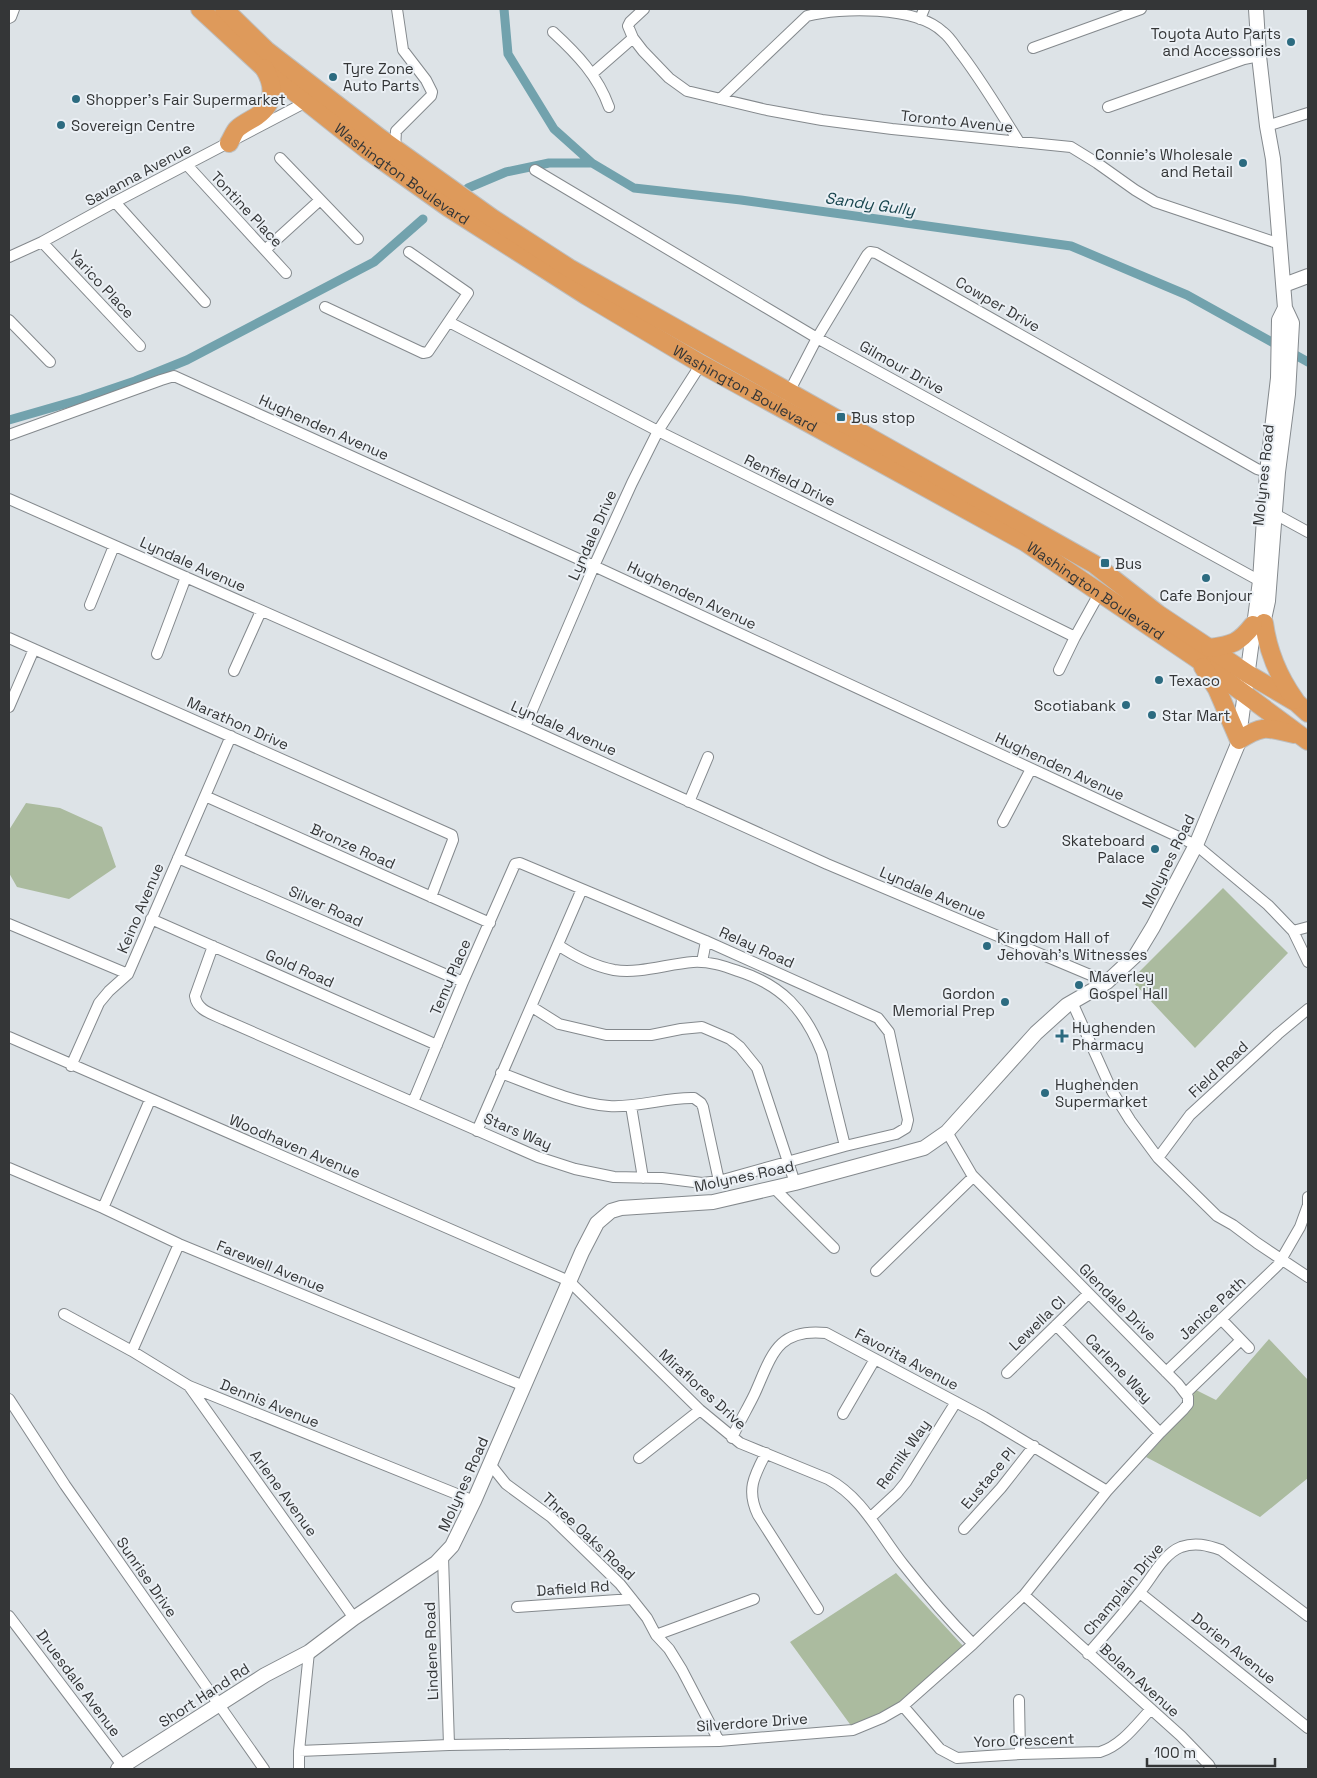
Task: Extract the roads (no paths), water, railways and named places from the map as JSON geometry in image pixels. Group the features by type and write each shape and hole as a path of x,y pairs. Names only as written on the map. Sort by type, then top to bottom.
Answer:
{"highway":[{"name":"Washington Boulevard","path":"200,9 264,68 308,101 366,149 436,200 588,296 701,364 784,400 1094,564 1158,614 1246,694 1305,739"},
{"name":"Washington Boulevard","path":"224,9 266,50 395,149 492,218 569,268 784,400 1024,542 1100,592 1203,653 1248,674 1302,708"},
{"path":"229,143 237,129 260,114 269,103 272,91 270,78 264,68"},
{"path":"1302,708 1276,668 1259,624 1232,644 1203,653 1239,740 1256,729 1263,728 1305,739"}],"main road":[{"name":"Molynes Road","path":"309,1652 354,1618 404,1586 443,1557 456,1541 569,1281 597,1223 611,1211 621,1208 713,1202 794,1183 924,1148 947,1132 1036,1033 1072,1002 1107,982 1136,955 1153,927 1196,845 1239,740 1248,674 1259,624 1268,601 1276,514 1285,317 1273,159 1258,56 1256,9"},
{"path":"1284,285 1308,276"},
{"name":"Molynes Road","path":"1259,624 1267,472 1283,380"},
{"name":"Short Hand Rd","path":"122,1768 217,1704 265,1675 309,1652"}],"street":[{"path":"9,18 14,9"},
{"path":"395,149 396,131 431,96 432,92 426,80 402,50 397,9"},
{"path":"593,73 633,38 628,26 644,9"},
{"path":"1033,48 1141,9"},
{"path":"720,99 807,16 822,12 846,10 876,10 922,14 942,30 956,46 977,75 1019,142"},
{"path":"553,32 573,50 593,73 604,92 609,107"},
{"name":"Toronto Avenue","path":"633,38 643,52 669,78 688,91 831,121 1071,147 1097,162 1155,202 1280,244"},
{"path":"1108,107 1244,59 1258,56"},
{"name":"Savanna Avenue","path":"9,258 324,94"},
{"path":"1267,126 1308,113"},
{"path":"280,158 358,239"},
{"name":"Tontine Place","path":"187,165 286,273"},
{"name":"Gilmour Drive","path":"535,170 817,338 1260,581"},
{"path":"265,250 320,200"},
{"path":"115,202 205,302"},
{"name":"Yarico Place","path":"42,242 140,346"},
{"path":"325,307 423,353 428,352 468,293 409,252"},
{"name":"Cowper Drive","path":"784,400 817,338 866,255 870,252 876,252 1257,469 1267,472"},
{"path":"9,320 50,362"},
{"name":"Renfield Drive","path":"449,322 658,432 1075,637"},
{"name":"Lyndale Drive","path":"525,727 632,483 658,432 701,364"},
{"name":"Hughenden Avenue","path":"9,435 174,376 594,566 1196,845 1268,905 1293,932 1308,962"},
{"name":"Lyndale Avenue","path":"9,499 525,727 836,868 1107,982"},
{"path":"1276,514 1308,532"},
{"path":"90,606 114,546"},
{"path":"156,654 186,577"},
{"path":"1058,670 1100,592"},
{"path":"234,671 261,611"},
{"name":"Marathon Drive","path":"9,638 443,831 453,838 431,897"},
{"path":"9,707 34,649"},
{"name":"Keino Avenue","path":"9,924 128,974 231,736"},
{"path":"690,802 708,757"},
{"path":"1003,822 1031,769"},
{"name":"Bronze Road","path":"205,796 490,923"},
{"name":"Silver Road","path":"178,858 463,982"},
{"name":"Relay Road","path":"516,864 520,863 706,941 882,1021 889,1032 908,1120 906,1128"},
{"name":"Temu Place","path":"413,1102 463,982 516,864"},
{"path":"477,1131 582,889"},
{"name":"Gold Road","path":"152,919 437,1045"},
{"path":"1293,932 1308,927"},
{"path":"702,962 706,941"},
{"name":"Stars Way","path":"212,946 195,996 197,1004 204,1010 538,1158 575,1169 614,1177 702,1183 719,1181 896,1134 906,1128"},
{"path":"558,946 582,960 616,970 702,962 727,967 748,974 787,997 808,1023 822,1053 845,1146"},
{"path":"71,1066 99,1003 128,974"},
{"path":"787,997 791,979"},
{"path":"1072,1002 1112,1091 1130,1120 1158,1158 1217,1216 1233,1225 1279,1262 1308,1277"},
{"path":"532,1007 559,1024 606,1035 651,1035 702,1027 730,1038 757,1068 794,1183"},
{"name":"Field Road","path":"1158,1158 1190,1115 1308,1009"},
{"name":"Woodhaven Avenue","path":"9,1038 569,1281"},
{"path":"502,1073 544,1089 608,1106 632,1106 688,1098 698,1100 703,1107 719,1181"},
{"path":"103,1208 150,1100"},
{"path":"632,1106 643,1178"},
{"name":"Glendale Drive","path":"947,1132 973,1177 1186,1393"},
{"name":"Farewell Avenue","path":"9,1168 103,1208 179,1244 524,1386"},
{"path":"876,1271 973,1177"},
{"path":"774,1188 834,1248"},
{"name":"Janice Path","path":"1166,1372 1279,1262 1300,1227 1308,1205 1308,1197"},
{"path":"132,1351 179,1244"},
{"name":"Miraflores Drive","path":"569,1281 700,1410 732,1438 842,1486 863,1507 922,1588 973,1644"},
{"name":"Lewella Cl","path":"1007,1372 1088,1294"},
{"name":"Dennis Avenue","path":"64,1314 132,1351 189,1386 474,1502"},
{"path":"1221,1319 1249,1348"},
{"name":"Carlene Way","path":"1056,1325 1160,1432"},
{"name":"Favorita Avenue","path":"732,1438 777,1347 797,1334 811,1332 826,1333 956,1402 1107,1490"},
{"path":"1107,1490 1188,1404 1186,1393 1241,1340"},
{"path":"843,1414 875,1359"},
{"name":"Arlene Avenue","path":"189,1386 354,1618"},
{"name":"Sunrise Drive","path":"9,1399 65,1485 264,1769"},
{"name":"Remilk Way","path":"870,1518 898,1493 956,1402"},
{"path":"639,1458 700,1410"},
{"name":"Eustace Pl","path":"964,1529 1001,1488 1034,1446"},
{"path":"766,1453 756,1471 751,1490 752,1502 758,1515 818,1609"},
{"name":"Three Oaks Road","path":"490,1464 506,1484 551,1517 632,1598 682,1670 719,1740"},
{"name":"Silverdore Drive","path":"299,1751 449,1745 719,1740 853,1730 882,1718 903,1706 973,1644 1024,1595 1107,1490"},
{"name":"Champlain Drive","path":"1088,1654 1167,1557 1178,1548 1192,1544 1206,1545 1222,1550 1308,1616"},
{"name":"Lindene Road","path":"443,1557 449,1745"},
{"name":"Dorien Avenue","path":"1140,1592 1308,1728"},
{"name":"Bolam Avenue","path":"1024,1595 1181,1736 1211,1769"},
{"name":"Dafield Rd","path":"517,1607 632,1598"},
{"path":"656,1635 754,1599"},
{"name":"Druesdale Avenue","path":"9,1616 122,1768"},
{"path":"299,1769 299,1751 309,1652"},
{"path":"1019,1700 1020,1754"},
{"name":"Yoro Crescent","path":"903,1706 940,1749 957,1758 1100,1752 1110,1749 1120,1742 1151,1709"}],"waterway":[{"name":"Sandy Gully","path":"504,9 508,54 554,129 592,163 634,188 741,200 1071,246 1187,295 1308,362"},
{"path":"468,188 506,172 549,163 592,163"},
{"path":"9,420 82,399 135,381 187,360 374,262 423,219"}],"place":[{"name":"Toyota Auto Parts and Accessories","path":"1291,42"},
{"name":"Tyre Zone Auto Parts","path":"333,77"},
{"name":"Shopper's Fair Supermarket","path":"76,99"},
{"name":"Sovereign Centre","path":"61,125"},
{"name":"Connie's Wholesale and Retail","path":"1243,163"},
{"name":"Bus stop","path":"841,417"},
{"name":"Bus","path":"1105,563"},
{"name":"Cafe Bonjour","path":"1206,578"},
{"name":"Texaco","path":"1159,680"},
{"name":"Scotiabank","path":"1126,705"},
{"name":"Star Mart","path":"1152,715"},
{"name":"Skateboard Palace","path":"1155,849"},
{"name":"Kingdom Hall of Jehovah's Witnesses","path":"987,946"},
{"name":"Maverley Gospel Hall","path":"1079,985"},
{"name":"Gordon Memorial Prep","path":"1005,1002"},
{"name":"Hughenden Pharmacy","path":"1062,1036"},
{"name":"Hughenden Supermarket","path":"1045,1093"}]}
